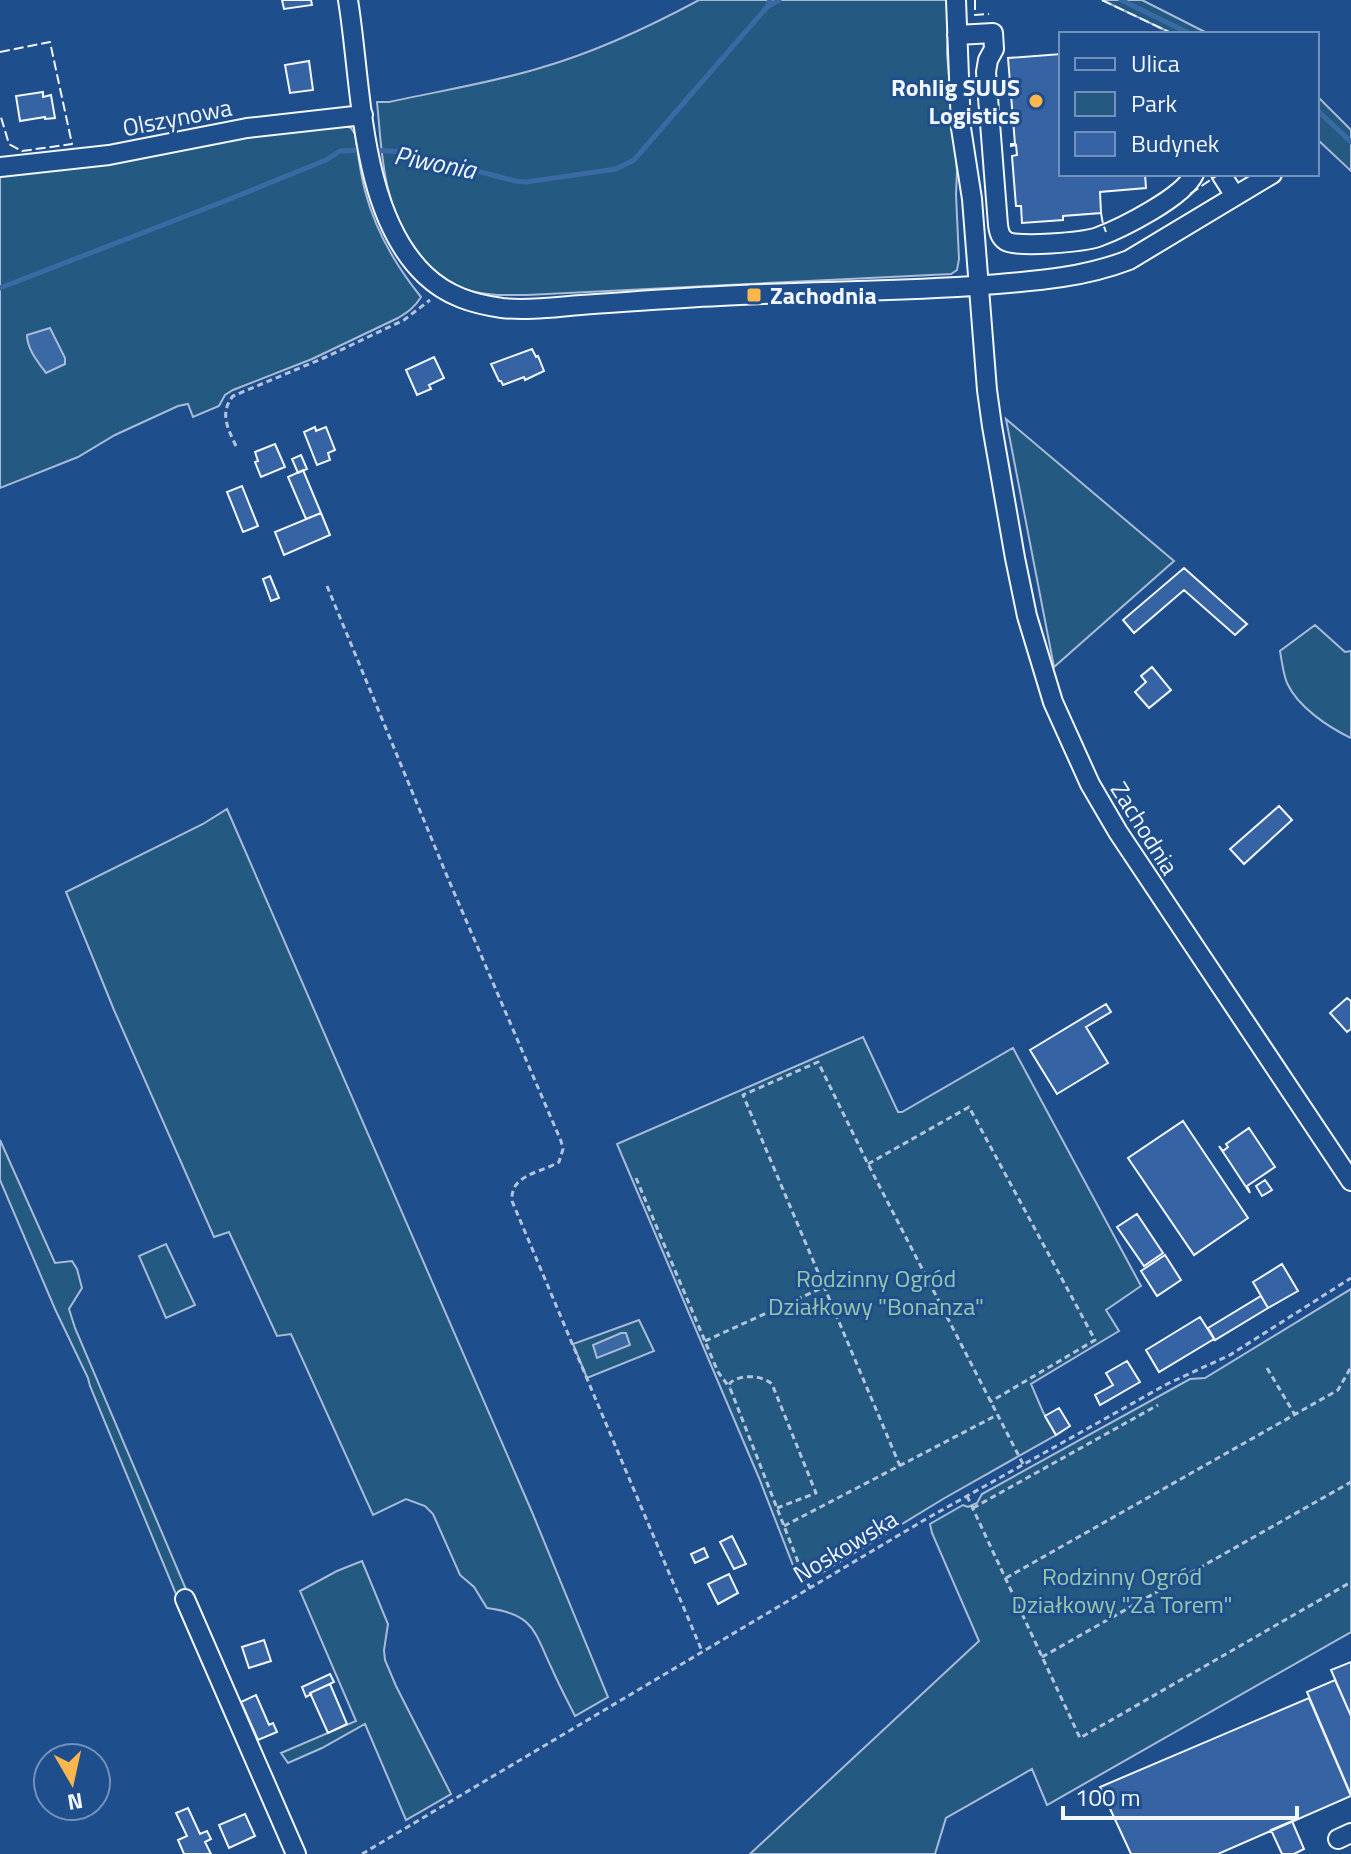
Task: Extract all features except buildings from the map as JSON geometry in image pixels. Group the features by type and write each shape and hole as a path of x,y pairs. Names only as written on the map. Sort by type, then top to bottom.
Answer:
{"street":[{"path":"348,0 368,151 385,211 410,258 424,274 459,298 479,304 540,308 718,296 905,290 1050,279 1104,270 1129,260 1269,176"},
{"name":"Zachodnia","path":"956,0 961,128 972,199 990,414 1027,616 1053,702 1090,784 1118,832 1351,1181"},
{"path":"957,35 993,33 994,49 986,72 998,225 1003,238 1009,242 1024,245 1096,238 1159,206 1190,183 1193,176"},
{"name":"Olszynowa","path":"1,161 109,155 247,128 363,115"},
{"path":"1222,176 1235,196"},
{"path":"185,1599 296,1854"}],"path":[{"path":"236,446 225,419 227,403 233,396 404,320 442,288"},
{"path":"327,586 561,1141 563,1156 559,1162 519,1180 511,1193 512,1201 702,1651"},
{"path":"900,1466 743,1095 818,1062 1023,1464"},
{"path":"868,1164 969,1107 1095,1340 990,1402"},
{"path":"636,1178 718,1372 730,1388 810,1588"},
{"name":"Noskowska","path":"362,1854 967,1496 1167,1384 1230,1355 1351,1278"},
{"path":"705,1341 824,1287"},
{"path":"1005,1578 1338,1390 1351,1367"},
{"path":"1267,1368 1295,1415"},
{"path":"730,1388 730,1383 738,1377 762,1378 772,1384 816,1493 777,1508"},
{"path":"973,1508 1158,1405"},
{"path":"784,1526 997,1415"},
{"path":"1042,1657 1351,1482"},
{"path":"967,1496 1080,1738 1351,1582"}],"green space":[{"path":"699,0 948,0 947,53 957,171 957,270 951,274 506,295 478,293 455,285 428,265 407,237 393,205 384,168 377,102 484,82 561,62 621,38"},
{"path":"1102,0 1142,0 1205,32 1169,32"},
{"path":"1319,98 1351,130 1351,171 1319,141"},
{"path":"343,125 355,134 365,191 381,233 403,273 421,297 414,306 398,318 312,359 233,390 225,395 219,406 193,417 188,404 178,406 115,435 78,457 0,488 0,176 96,166 201,146 234,136"},
{"path":"1006,419 1174,561 1054,667"},
{"path":"1315,625 1345,652 1351,651 1351,738 1306,708 1292,692 1286,679 1280,651"},
{"path":"227,809 532,1512 608,1697 575,1716 530,1626 514,1615 487,1608 474,1587 460,1575 433,1514 425,1506 406,1499 373,1515 291,1334 277,1336 229,1232 214,1237 114,1010 66,892"},
{"name":"Rodzinny Ogród Działkowy \"Bonanza\"","path":"863,1037 898,1112 1013,1048 1141,1286 1106,1310 1119,1331 1031,1384 1056,1435 820,1574 796,1573 759,1478 617,1144"},
{"path":"0,1140 55,1263 72,1261 77,1269 82,1288 69,1309 188,1594 178,1599 88,1378 0,1180"},
{"path":"166,1244 195,1305 166,1318 139,1256"},
{"name":"Rodzinny Ogród Działkowy \"Za Torem\"","path":"1351,1289 1351,1632 1047,1805 1032,1769 946,1818 935,1854 750,1854 979,1641 930,1524 963,1505 968,1507 977,1503 982,1494 1190,1379 1205,1378"},
{"path":"639,1320 654,1351 587,1378 573,1344"},
{"path":"362,1561 388,1624 385,1660 451,1794 406,1820 365,1724 288,1763 281,1753 356,1721 300,1591"}],"shaded area":[{"path":"50,328 65,364 46,373 31,350 27,335"},
{"path":"626,1333 630,1345 597,1358 593,1345"}],"waterway":[{"name":"Piwonia","path":"372,150 404,152 526,182 616,169 634,160 770,0"},
{"path":"767,7 779,0"},
{"path":"1121,0 1187,32"},
{"path":"1319,112 1351,142"},
{"name":"Piwonia","path":"0,288 230,199 326,160 340,151 362,150"}],"fence":[{"path":"975,0 975,15 989,14"},
{"path":"1102,0 1169,32"},
{"path":"0,52 50,42 72,144 22,151 9,144 0,114"},
{"path":"1190,194 1216,176"},
{"path":"1101,213 1106,232"}],"place":[{"name":"Rohlig SUUS Logistics","path":"1036,101"},
{"name":"Zachodnia","path":"754,295"}]}
